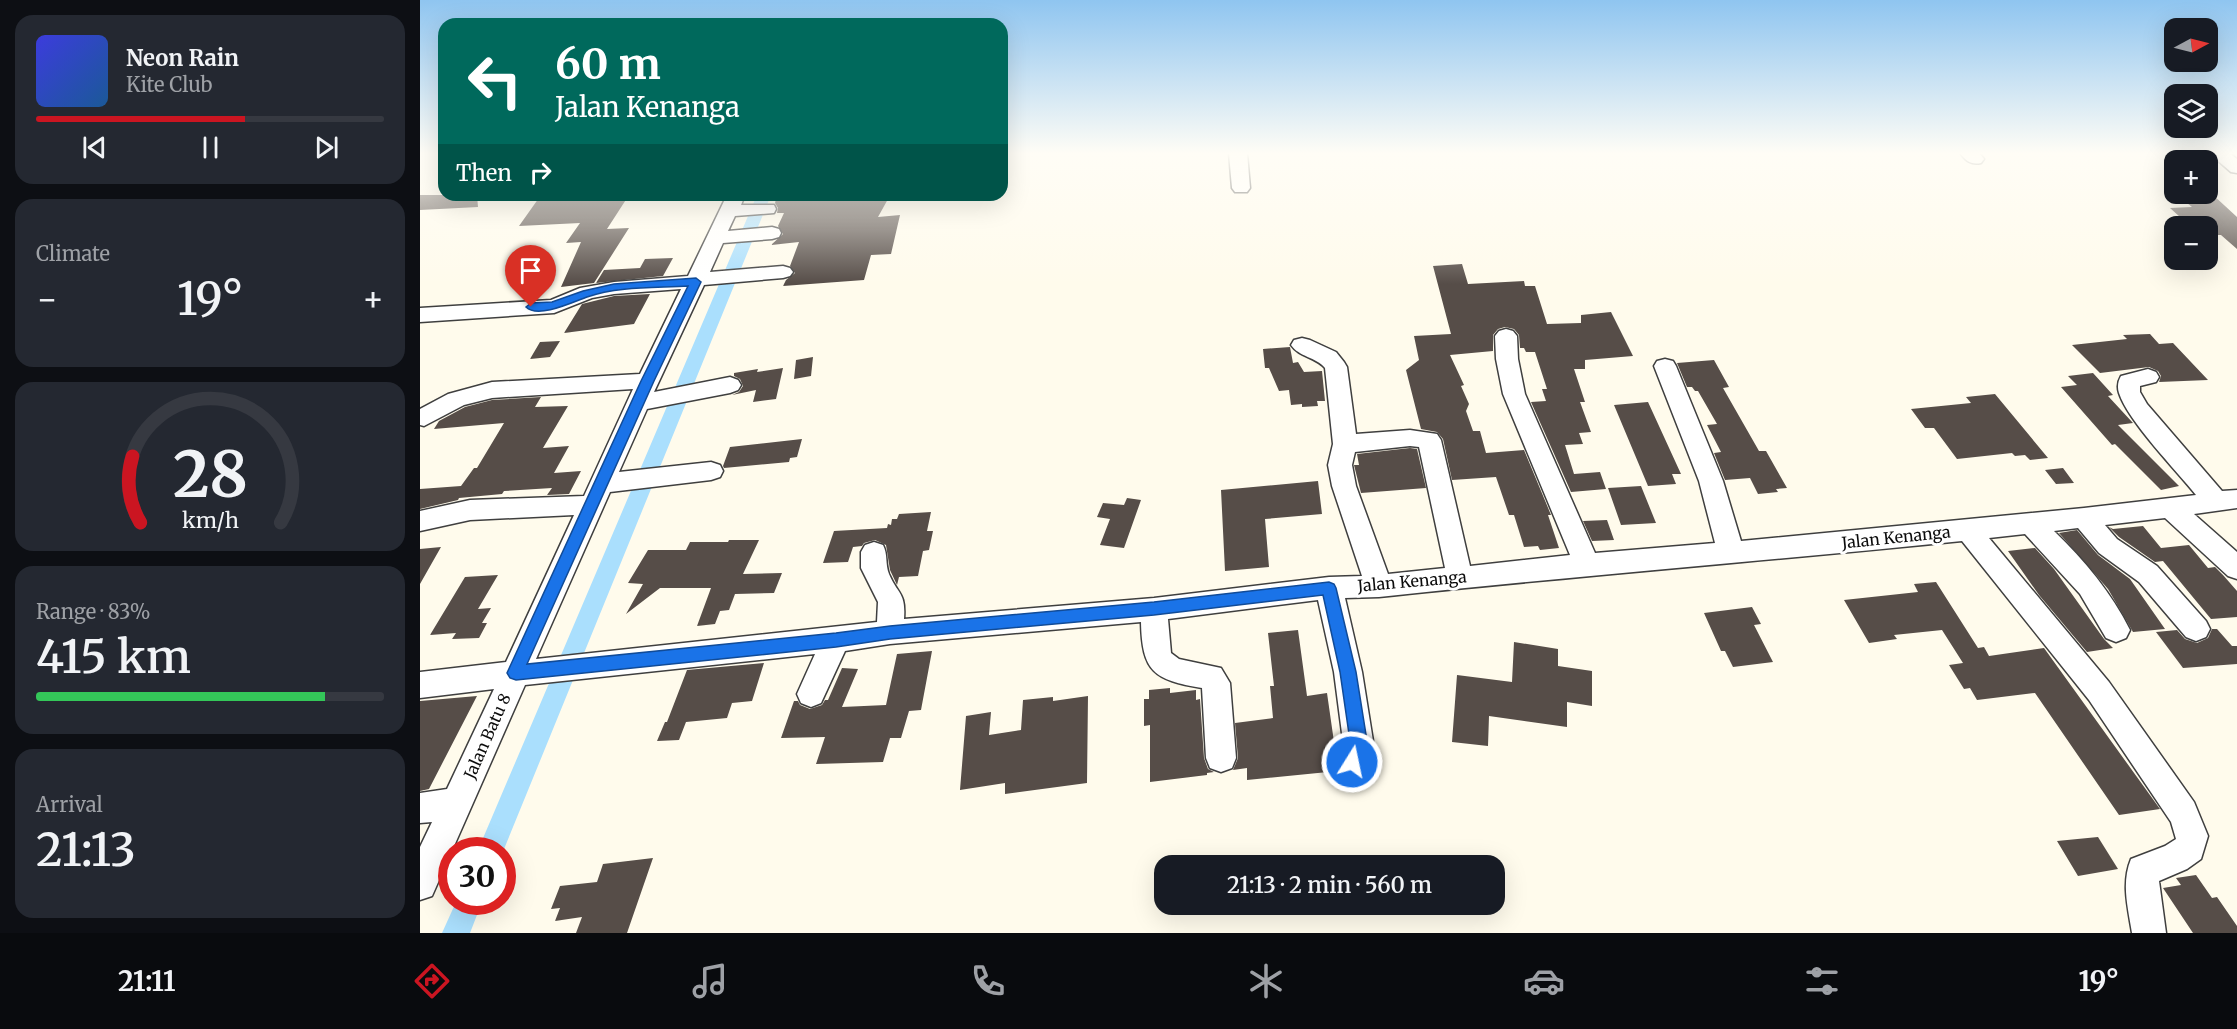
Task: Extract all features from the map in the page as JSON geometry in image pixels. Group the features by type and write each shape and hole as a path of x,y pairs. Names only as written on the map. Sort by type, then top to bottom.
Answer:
{"street":[{"name":"Jalan Batu 8","path":"420,884 456,803 526,672 649,394 725,237 745,206"},
{"path":"725,237 772,233"},
{"path":"420,315 554,306 587,293 614,288 783,272"},
{"path":"1506,336 1507,359 1514,394 1587,564"},
{"path":"1302,345 1328,357 1336,368 1345,444 1340,465 1344,486 1380,586"},
{"path":"1665,366 1711,481 1731,554"},
{"path":"2148,377 2129,381 2129,392 2138,409 2226,500"},
{"path":"424,417 440,405 466,395 492,390 649,394 701,391 730,385"},
{"path":"1345,444 1389,439 1429,440 1460,577"},
{"path":"420,521 470,510 606,490 667,475 711,471"},
{"name":"Jalan Kenanga","path":"420,685 596,664 836,640 890,632 1154,609 1329,588 1380,586 1587,564 1731,554 2031,524 2226,500"},
{"path":"2170,507 2237,568"},
{"path":"2084,518 2108,546 2148,574 2196,629"},
{"path":"2031,524 2080,572 2108,611 2116,630"},
{"path":"1968,530 2099,691 2183,813 2192,836 2190,848 2176,858 2143,871 2142,888 2149,933"},
{"path":"874,552 874,572 879,585 892,602 890,632"},
{"path":"1329,588 1348,672 1358,741 1352,762"},
{"path":"1154,609 1155,647 1160,662 1169,670 1211,677 1216,683 1221,758"},
{"path":"811,694 836,640"},
{"path":"420,808 456,803"}],"building":[{"path":"420,197 438,197 438,201 478,201 478,207 420,210"},
{"path":"2218,200 2237,217 2237,249 2218,235 2218,216 2179,216 2170,208 2192,207 2188,204 2218,204"},
{"path":"537,201 625,201 607,229 629,228 594,283 561,287 581,242 566,243 580,223 519,226"},
{"path":"776,201 887,201 878,217 900,215 891,254 871,255 864,280 783,286 786,280 795,273 790,266 799,242 771,245 783,234 778,226 784,213 777,213 778,208"},
{"path":"673,258 663,276 596,283 604,270 640,268 645,259"},
{"path":"1462,264 1468,284 1524,281 1525,286 1535,286 1547,324 1581,323 1581,315 1611,312 1633,356 1585,360 1585,369 1574,369 1585,402 1580,402 1591,432 1579,433 1583,444 1565,445 1574,474 1600,472 1606,489 1571,492 1531,402 1546,401 1542,389 1547,389 1535,352 1526,352 1524,348 1520,348 1519,335 1514,329 1505,327 1498,329 1493,335 1493,351 1450,355 1464,385 1461,386 1469,404 1466,411 1473,431 1480,431 1486,453 1524,450 1551,515 1548,515 1559,548 1540,550 1538,546 1524,547 1514,515 1509,515 1496,477 1452,480 1443,439 1437,432 1421,429 1406,370 1419,360 1414,336 1451,334 1433,266"},
{"path":"650,294 634,324 564,333 582,304 614,296"},
{"path":"2150,334 2159,344 2173,343 2208,380 2159,382 2161,376 2158,371 2149,367 2100,373 2072,345 2127,339 2123,335"},
{"path":"560,341 550,357 530,359 540,342"},
{"path":"1290,347 1293,363 1298,362 1304,372 1322,371 1325,401 1317,401 1318,406 1291,405 1289,390 1279,391 1269,368 1265,368 1263,349"},
{"path":"813,357 811,376 794,379 796,360"},
{"path":"1714,360 1729,387 1723,388 1759,451 1766,451 1787,488 1776,489 1778,492 1758,494 1750,478 1725,480 1714,453 1721,452 1707,425 1717,424 1698,391 1687,387 1677,363"},
{"path":"783,368 776,399 753,402 756,390 732,395 739,392 743,386 734,373"},
{"path":"2093,373 2113,395 2108,396 2133,423 2118,425 2179,486 2161,490 2115,444 2112,445 2061,387 2077,385 2068,376"},
{"path":"1995,394 2048,458 2030,460 2025,455 2015,456 2012,453 1957,459 1934,428 1925,428 1911,409 1971,403 1966,397"},
{"path":"541,397 535,407 568,406 543,448 569,446 554,473 581,471 569,494 547,495 552,488 504,491 502,494 459,498 420,509 420,489 461,486 474,468 477,468 504,423 434,429 439,421 465,407 492,400"},
{"path":"1648,402 1681,474 1672,474 1676,484 1648,486 1614,405"},
{"path":"802,439 797,457 790,458 789,462 724,468 723,466 730,447"},
{"path":"1417,449 1426,488 1361,493 1354,465 1359,465 1357,454"},
{"path":"2063,468 2074,483 2056,484 2045,470"},
{"path":"1318,481 1322,514 1265,519 1269,567 1225,571 1221,490"},
{"path":"1641,486 1656,523 1621,525 1608,488"},
{"path":"1127,498 1141,500 1124,548 1100,545 1110,519 1097,517 1103,503 1124,505"},
{"path":"931,512 927,531 933,531 929,550 923,551 918,576 899,577 897,585 890,570 886,545 875,540 853,547 848,562 823,563 834,531 887,528 888,524 891,525 892,519 897,519 899,514"},
{"path":"1607,520 1614,540 1592,541 1583,521"},
{"path":"2143,526 2161,548 2189,545 2208,568 2215,567 2237,591 2237,617 2211,619 2163,561 2155,562 2119,537 2109,527 2113,529"},
{"path":"2077,530 2098,555 2130,579 2165,629 2133,632 2108,589 2059,533"},
{"path":"729,540 759,540 743,574 782,573 774,593 735,594 729,610 720,611 715,624 697,626 711,588 660,588 626,614 643,584 628,583 648,550 686,550 690,542 728,542"},
{"path":"441,547 420,584 420,549"},
{"path":"2035,548 2054,569 2104,639 2113,648 2087,652 2039,595 2008,551"},
{"path":"498,575 478,609 491,608 482,623 487,623 479,638 452,639 456,633 430,635 465,577"},
{"path":"1936,582 1978,648 1984,647 1989,656 2044,648 2160,809 2119,815 2035,693 1977,700 1970,688 1964,689 1949,665 1963,663 1942,630 1894,635 1897,639 1869,643 1844,600 1918,592 1914,584"},
{"path":"1752,607 1761,624 1754,625 1773,662 1733,667 1725,651 1721,651 1704,613"},
{"path":"2212,629 2217,629 2232,646 2237,646 2237,664 2183,668 2156,632 2177,630 2185,639 2197,643 2208,638"},
{"path":"1298,630 1307,696 1327,693 1335,763 1338,771 1247,780 1247,768 1233,770 1238,758 1235,723 1273,718 1270,686 1274,686 1268,633"},
{"path":"1514,642 1558,649 1558,666 1592,671 1592,706 1567,702 1567,727 1489,716 1488,746 1452,742 1457,675 1512,682"},
{"path":"932,651 921,710 909,711 901,738 890,738 883,762 816,764 825,737 781,738 794,701 810,709 822,705 825,700 828,700 842,668 858,669 842,707 886,705 897,654"},
{"path":"764,663 752,701 732,703 727,718 686,722 679,740 657,741 667,722 687,670"},
{"path":"1170,688 1170,693 1196,690 1196,700 1200,699 1204,758 1208,769 1214,772 1207,773 1207,775 1150,782 1150,725 1144,726 1144,699 1149,699 1149,690"},
{"path":"477,696 429,789 420,791 420,701"},
{"path":"1088,696 1087,783 1005,794 1005,783 960,790 966,716 991,712 989,735 1021,730 1023,700 1053,697 1053,701"},
{"path":"2098,837 2118,869 2078,876 2057,841"},
{"path":"653,858 627,933 576,933 582,917 555,921 560,908 551,909 560,886 597,882 603,864"},
{"path":"2196,875 2212,898 2217,897 2237,926 2237,933 2193,933 2163,888 2181,885 2176,878"}],"waterway":[{"path":"496,837 761,201"},
{"path":"456,933 464,915"}],"route":[{"path":"531,307 554,306 587,293 614,288 696,282 648,381 516,673 836,640 890,632 1154,609 1329,588 1348,672 1358,741 1352,762"}]}
